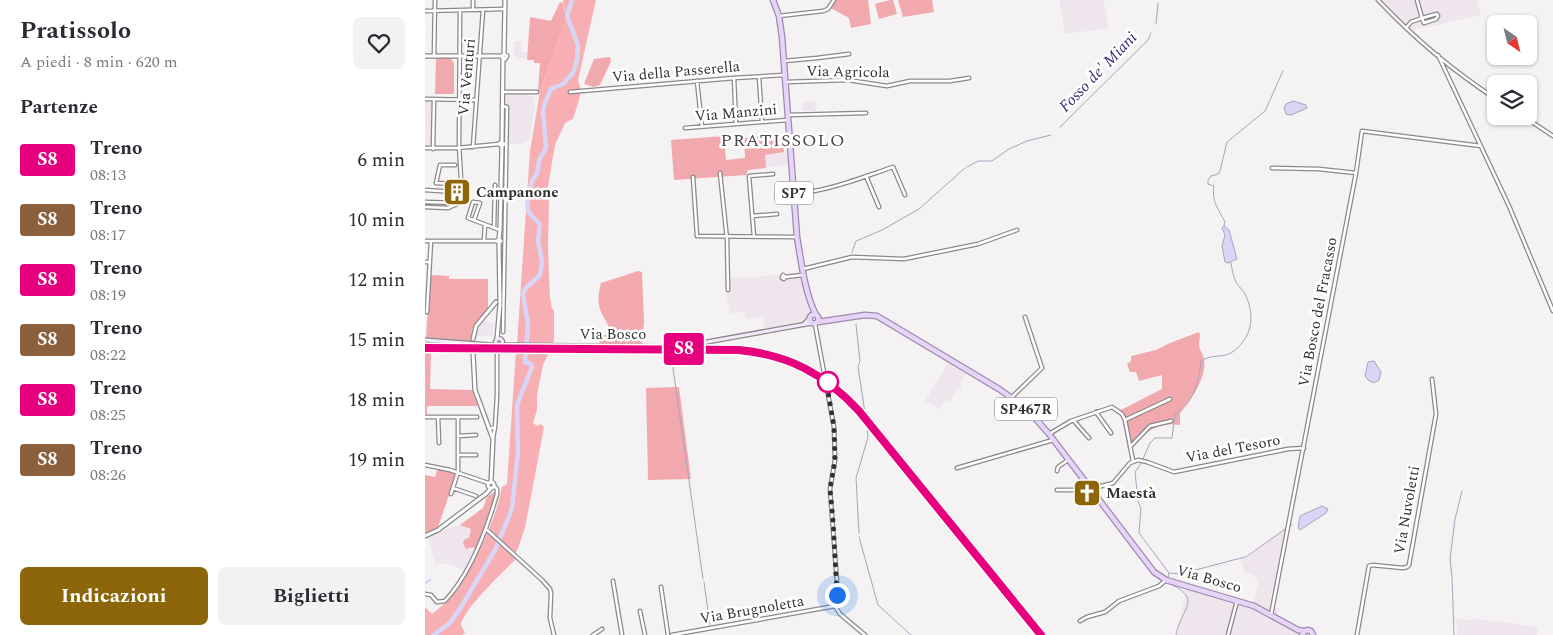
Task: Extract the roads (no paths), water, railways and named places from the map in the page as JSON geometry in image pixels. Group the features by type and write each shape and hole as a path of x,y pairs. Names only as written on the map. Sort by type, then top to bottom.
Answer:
{"main road":[{"name":"SP7","path":"773,0 779,16 784,61 797,237 814,319"},
{"name":"Via Bosco","path":"425,340 484,345 499,341 513,346 679,346 801,326 814,319 831,320 865,315 882,318 1011,397 1027,409 1049,434 1154,572 1168,580 1254,606 1303,634 1309,630 1313,635"}],"street":[{"path":"434,56 435,0"},
{"path":"473,0 473,10"},
{"path":"499,341 499,241 505,0"},
{"path":"779,16 823,11 828,9 834,0"},
{"path":"1378,0 1406,28 1465,77 1487,93"},
{"path":"1406,28 1411,22 1423,18 1437,14 1438,16 1436,19 1424,23 1423,18 1417,0"},
{"path":"425,10 504,9"},
{"path":"459,203 457,165 461,55 460,10"},
{"name":"Via Venturi","path":"473,146 483,10"},
{"path":"784,61 849,54"},
{"path":"1438,55 1515,220 1553,311"},
{"path":"425,56 503,56"},
{"name":"Via della Passerella","path":"571,92 733,78 784,76"},
{"path":"759,77 762,122"},
{"path":"733,78 736,124"},
{"name":"Via Agricola","path":"785,82 848,80 883,86 910,81 949,81 969,78"},
{"path":"697,81 703,127"},
{"path":"503,92 537,92"},
{"path":"425,99 476,100"},
{"path":"433,149 434,99"},
{"path":"502,106 507,107 503,332"},
{"name":"Via Manzini","path":"685,128 762,122 788,117 866,113"},
{"path":"1536,125 1553,136"},
{"name":"Via Bosco del Fracasso","path":"1271,615 1356,173 1362,131 1481,146"},
{"path":"425,148 459,148 501,144"},
{"path":"433,191 440,165 457,165"},
{"path":"794,194 811,192 893,167 905,195"},
{"path":"1272,168 1319,169 1356,173"},
{"path":"721,173 727,236 728,290"},
{"path":"754,237 749,174 773,174"},
{"path":"866,176 879,207"},
{"path":"693,177 697,236 797,237"},
{"path":"436,182 458,184"},
{"path":"494,228 495,186"},
{"path":"425,190 458,192"},
{"path":"425,202 459,203"},
{"path":"433,202 433,207"},
{"path":"474,220 480,203 473,202 467,218 500,230"},
{"path":"425,207 448,208 459,203"},
{"path":"752,216 777,214"},
{"path":"484,241 485,224"},
{"path":"803,269 852,257 904,259 932,254 978,244 1017,230"},
{"path":"425,241 499,241"},
{"path":"426,311 431,241"},
{"path":"425,262 430,262"},
{"path":"785,277 804,275"},
{"path":"473,339 476,326 492,307 498,303"},
{"path":"1011,397 1043,368 1025,317"},
{"path":"814,319 834,427 835,460 830,489 837,582 835,606 840,614 865,635"},
{"path":"473,352 475,390 493,439"},
{"path":"425,536 438,530 487,494 491,485 497,396 497,352"},
{"name":"Via Nuvoletti","path":"1357,635 1369,566 1403,568 1409,565 1436,414 1432,380"},
{"path":"1125,420 1170,399"},
{"path":"1049,434 1074,421 1112,407 1122,414 1125,420 1133,461 1113,483 1085,490 1057,490"},
{"path":"1096,412 1111,433"},
{"path":"425,417 477,417"},
{"path":"438,417 439,443"},
{"path":"451,494 458,472 458,417"},
{"path":"1074,421 1089,438"},
{"path":"1130,447 1150,426 1171,421"},
{"path":"489,429 495,427"},
{"path":"458,436 476,436"},
{"path":"957,468 1053,440"},
{"name":"Via del Tesoro","path":"1133,461 1147,462 1174,472 1289,449 1304,448"},
{"path":"458,456 477,455"},
{"path":"1057,471 1058,467 1068,460"},
{"path":"425,465 458,472 497,489 486,529 475,554 446,599 437,602 431,595 425,594"},
{"path":"453,488 477,496"},
{"path":"486,529 550,589 551,618 554,635"},
{"path":"1080,622 1105,612 1119,601 1159,586 1168,580"},
{"path":"613,581 622,635"},
{"path":"661,587 668,635"},
{"path":"1228,635 1237,601"},
{"name":"Via Brugnoletta","path":"672,635 835,606"},
{"path":"640,611 645,635"},
{"path":"593,635 602,629"}],"water":[{"path":"1293,101 1306,105 1307,108 1291,115 1286,114 1284,108 1286,104"},
{"path":"1224,226 1229,230 1237,259 1228,263 1225,262 1222,246 1225,235 1222,228"},
{"path":"1374,361 1381,372 1379,380 1374,383 1365,376 1368,362"},
{"path":"1322,506 1328,509 1326,513 1300,530 1298,528 1300,516"}],"waterway":[{"path":"434,635 450,623 461,607 495,550 512,509 518,451 517,405 532,367 531,364 525,362 528,325 523,294 526,288 539,276 542,261 538,241 540,224 529,213 527,204 532,181 538,171 539,160 546,148 543,111 545,103 551,89 563,84 573,73 577,61 578,45 567,16 572,0"},
{"name":"Fosso de' Miani","path":"1156,24 1158,3"},
{"name":"Fosso de' Miani","path":"1060,127 1148,40 1151,33"},
{"path":"1224,226 1225,222 1215,201 1214,186 1208,184 1208,180 1220,171 1227,142 1265,111 1283,71"},
{"name":"Fosso de' Miani","path":"967,167 978,161 992,161 1009,149 1027,141 1051,135"},
{"name":"Fosso de' Miani","path":"852,252 856,241 882,230 919,209 965,168"},
{"path":"1143,459 1150,443 1155,438 1172,438 1175,415 1191,398 1199,377 1201,361 1231,353 1244,341 1248,334 1251,319 1248,302 1235,280 1231,263"},
{"name":"Fosso de' Miani","path":"856,324 860,361 858,367 865,413 870,420"},
{"path":"671,354 703,579"},
{"name":"Fosso de' Miani","path":"859,533 856,478 868,437 867,424"},
{"path":"1142,462 1135,472 1138,501 1141,509 1139,533 1169,573"},
{"path":"1454,635 1450,559 1455,519 1462,491"},
{"path":"1246,557 1288,527"},
{"name":"Fosso de' Miani","path":"859,537 878,605 911,635"},
{"path":"1168,579 1169,573 1180,574 1245,557"},
{"path":"425,583 430,580"},
{"path":"704,582 710,625"},
{"path":"1168,583 1185,594 1188,600 1176,635"}],"tunnel":[{"path":"473,339 473,352"}],"railway":[{"path":"425,348 739,350 790,362 819,377 859,411 1041,635"}],"train":[{"name":"S8","path":"425,348 739,350 773,356 791,362 816,374 842,392 892,450 1041,635"}],"place":[{"name":"Campanone","path":"457,192"},
{"name":"Maestà","path":"1087,493"}],"district":[{"name":"PRATISSOLO","path":"783,140"}]}
